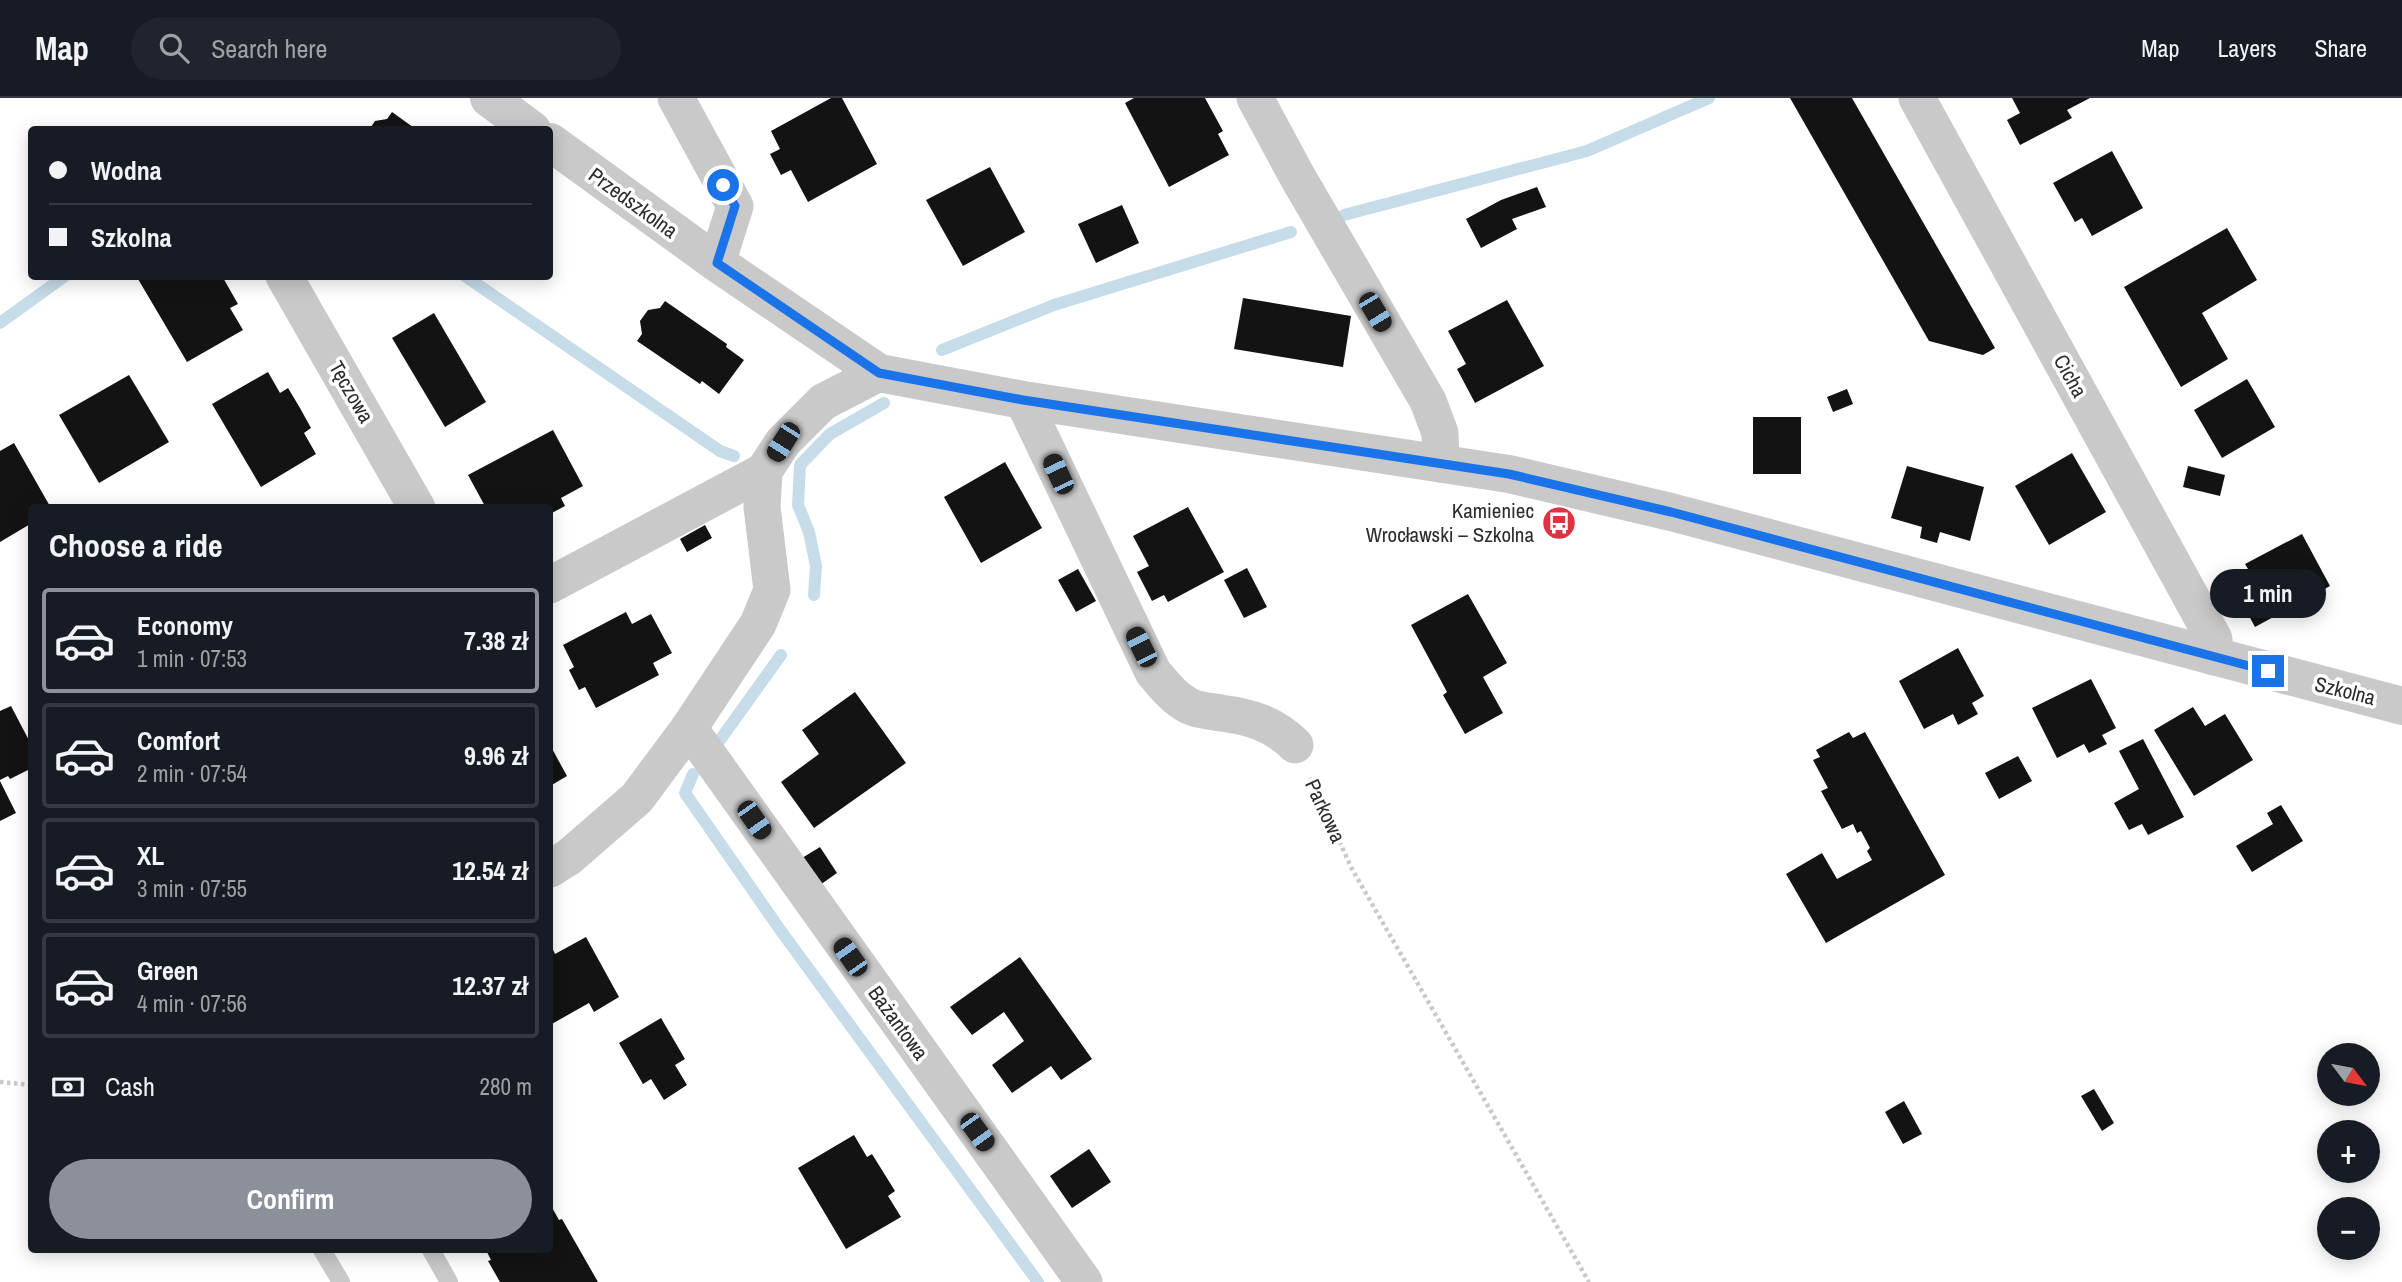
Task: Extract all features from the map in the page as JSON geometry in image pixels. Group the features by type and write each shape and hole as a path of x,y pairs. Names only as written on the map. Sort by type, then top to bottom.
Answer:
{"street":[{"path":"489,98 527,126"},
{"path":"677,98 735,206 717,263"},
{"path":"1255,98 1349,267 1428,401 1440,433 1441,464"},
{"name":"Cicha","path":"1917,98 2214,639 2214,657"},
{"name":"Przedszkolna","path":"553,144 717,263"},
{"name":"Szkolna","path":"717,263 879,373 1023,400 1509,474 1671,512 2402,706"},
{"name":"Tęczowa","path":"286,280 415,504"},
{"path":"553,582 764,471 783,442 823,402 879,373"},
{"path":"1023,400 1153,672 1170,692 1188,705 1203,712 1239,716 1268,724 1283,733 1295,746"},
{"path":"553,867 569,857 637,798 689,728 758,624 772,590 762,507 764,471"},
{"name":"Bażantowa","path":"689,728 1084,1282"}],"lane":[{"path":"323,1253 334,1277"},
{"path":"433,1253 449,1282"}],"path":[{"name":"Parkowa","path":"1295,746 1352,869 1589,1282"},
{"path":"0,1082 28,1084"}],"building":[{"path":"831,98 842,98 877,164 808,202 791,170 781,175 770,154 780,149 771,131"},
{"path":"1134,98 1205,98 1223,131 1218,134 1229,155 1169,187 1125,103"},
{"path":"1790,98 1852,98 1995,348 1983,355 1929,341"},
{"path":"2012,98 2090,98 2067,110 2072,118 2020,145 2007,120 2020,113"},
{"path":"392,112 411,126 372,126 375,121 387,119"},
{"path":"2112,151 2143,208 2092,236 2082,218 2075,222 2053,183"},
{"path":"990,167 1025,232 963,266 926,200"},
{"path":"1537,187 1546,207 1512,219 1517,229 1481,248 1466,219 1501,200"},
{"path":"1122,205 1139,243 1096,263 1078,224"},
{"path":"2227,228 2257,280 2202,313 2228,359 2181,387 2124,287"},
{"path":"139,280 224,280 238,304 230,308 243,330 187,362"},
{"path":"1243,298 1351,316 1343,367 1234,349"},
{"path":"1507,300 1544,366 1475,403 1457,369 1466,364 1448,331"},
{"path":"665,301 727,344 726,347 744,360 719,394 637,341 642,334 640,321 648,310 660,308"},
{"path":"434,313 486,402 445,427 392,338"},
{"path":"268,372 280,393 288,388 300,408 311,428 304,433 316,454 261,487 212,404"},
{"path":"129,375 169,442 99,483 59,415"},
{"path":"2247,379 2275,427 2222,458 2194,410"},
{"path":"1847,389 1853,404 1833,412 1827,397"},
{"path":"1753,417 1801,417 1801,474 1753,474"},
{"path":"553,430 583,486 561,498 565,506 553,512 553,504 484,504 468,475"},
{"path":"14,443 49,504 28,504 28,525 0,542 0,451"},
{"path":"2072,453 2106,512 2049,545 2015,486"},
{"path":"1005,462 1042,528 981,563 944,497"},
{"path":"1907,466 1984,487 1970,541 1940,532 1937,543 1920,538 1922,527 1891,518"},
{"path":"2188,466 2225,475 2220,496 2183,487"},
{"path":"1188,507 1224,572 1168,602 1164,595 1152,601 1137,572 1149,566 1133,536"},
{"path":"705,525 712,538 687,552 680,539"},
{"path":"2302,534 2330,586 2255,627 2229,579 2248,569 2245,564"},
{"path":"1247,568 1267,607 1244,618 1224,580"},
{"path":"1078,569 1096,601 1076,612 1058,580"},
{"path":"1468,594 1507,663 1483,677 1503,713 1465,734 1443,695 1447,692 1411,625"},
{"path":"626,612 632,624 651,614 672,653 653,663 659,675 596,708 585,687 579,690 569,670 574,667 563,645"},
{"path":"1958,648 1984,696 1972,703 1978,714 1958,725 1953,714 1924,729 1899,681"},
{"path":"2091,679 2116,728 2102,735 2107,744 2089,753 2084,744 2057,758 2032,708"},
{"path":"855,692 906,763 814,828 781,782 819,754 802,730"},
{"path":"11,706 28,738 28,770 10,779 8,776 0,780 0,711"},
{"path":"2193,707 2205,726 2225,714 2253,760 2194,796 2154,730"},
{"path":"1849,732 1853,738 1865,732 1945,875 1826,943 1786,874 1822,853 1837,879 1872,860 1867,851 1870,848 1861,831 1857,833 1853,824 1842,829 1821,791 1828,788 1813,760 1820,757 1816,750"},
{"path":"2143,739 2184,817 2148,835 2142,824 2129,830 2114,803 2139,789 2119,751"},
{"path":"553,750 567,776 553,784"},
{"path":"2018,756 2032,781 1999,799 1985,773"},
{"path":"0,781 16,813 0,821"},
{"path":"2281,805 2303,841 2252,872 2236,846 2273,824 2267,813"},
{"path":"820,847 837,873 820,885 802,858"},
{"path":"586,937 619,997 594,1012 589,1003 553,1023 553,950 555,954"},
{"path":"1020,957 1092,1059 1061,1080 1051,1066 1012,1093 992,1065 1024,1041 1004,1012 972,1035 950,1007"},
{"path":"661,1018 685,1059 675,1065 687,1085 664,1100 651,1079 643,1084 619,1043"},
{"path":"2094,1089 2114,1123 2102,1131 2081,1096"},
{"path":"1904,1101 1922,1134 1903,1144 1885,1112"},
{"path":"854,1135 867,1157 872,1154 895,1191 888,1196 901,1217 846,1249 798,1168"},
{"path":"1089,1149 1111,1182 1072,1208 1050,1176"},
{"path":"553,1209 559,1220 562,1219 598,1282 500,1282 488,1261 491,1260 488,1253 553,1253"}],"waterway":[{"path":"1344,215 1587,151 1709,98"},
{"path":"942,350 1054,305 1291,232"},
{"path":"0,323 59,280"},
{"path":"471,280 720,451 734,456"},
{"path":"814,595 816,566 809,532 798,505 800,465 830,434 884,403"},
{"path":"720,740 781,655"},
{"path":"693,774 685,793 781,931 1038,1282"}],"place":[{"name":"Kamieniec Wrocławski – Szkolna","path":"1559,523"}],"route":[{"path":"723,185 735,206 717,263 879,373 1023,400 1509,474 1671,512 2268,671"}]}
